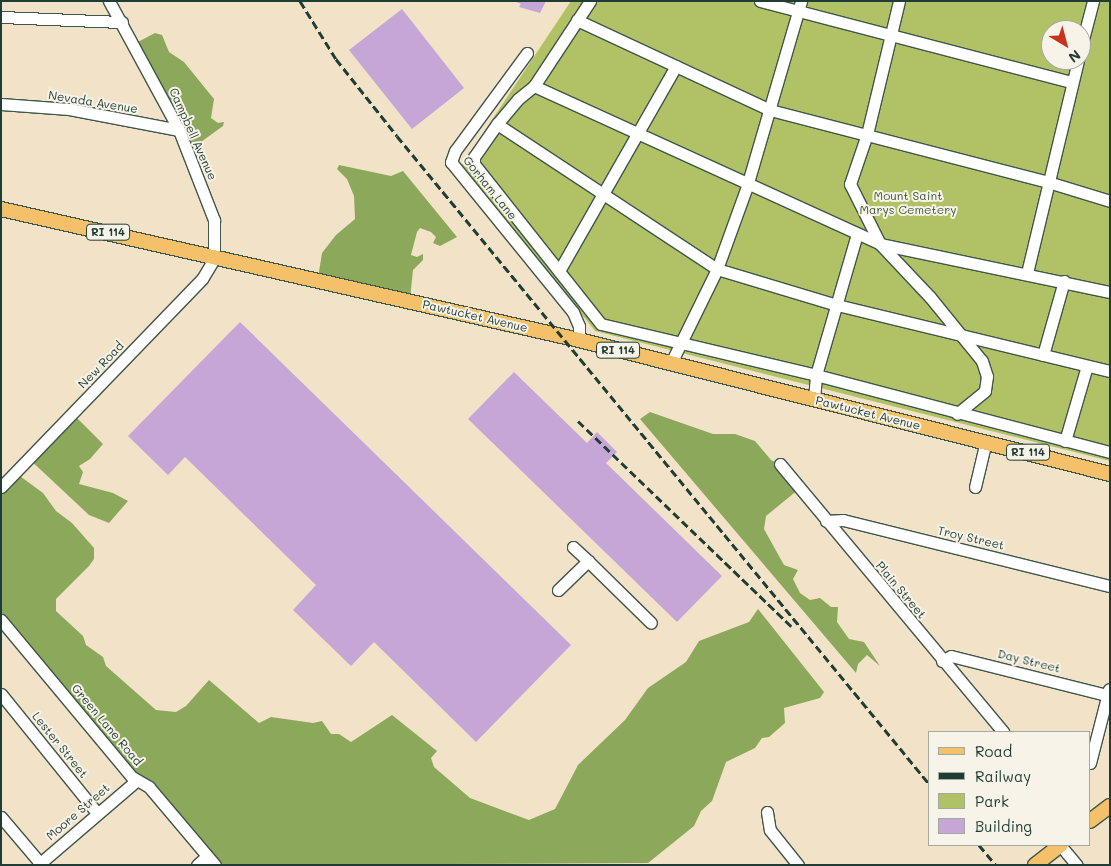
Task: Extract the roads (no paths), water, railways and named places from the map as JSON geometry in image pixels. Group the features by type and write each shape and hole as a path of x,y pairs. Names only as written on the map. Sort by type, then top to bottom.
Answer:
{"main road":[{"name":"Pawtucket Avenue","path":"1,209 214,259 579,340 986,441"},
{"name":"RI 114","path":"986,441 1110,474"},
{"path":"1091,820 1110,806"},
{"path":"1035,865 1059,846"}],"street":[{"name":"Campbell Avenue","path":"109,1 179,130 214,220 214,259"},
{"path":"590,1 534,86 518,99 497,124 474,157 474,164 601,324 816,375 957,414 1110,452"},
{"path":"760,1 800,7 890,35 1072,82"},
{"path":"899,1 867,134 850,184 880,244 982,361 988,384 982,396 957,414"},
{"path":"1088,20 1093,1"},
{"path":"677,364 676,348 682,344 717,269 747,186 800,7"},
{"path":"1,17 122,22"},
{"path":"577,20 770,110 1048,182 1110,201"},
{"name":"Gorham Lane","path":"527,53 455,151 451,162 573,312 579,326 579,340"},
{"path":"559,271 676,66"},
{"path":"1027,273 1075,70"},
{"path":"534,86 747,186 880,244 1027,273 1110,292"},
{"name":"Nevada Avenue","path":"1,104 69,109 179,130"},
{"path":"497,124 717,269 837,305 1110,371"},
{"path":"814,399 816,375 856,234"},
{"name":"New Road","path":"1,487 202,279 214,259"},
{"path":"1043,355 1064,282"},
{"path":"1065,441 1087,366"},
{"path":"975,487 986,441"},
{"name":"Plain Street","path":"780,464 1002,731"},
{"name":"Troy Street","path":"826,521 843,520 1110,586"},
{"path":"572,547 651,623"},
{"path":"558,590 588,562"},
{"name":"Green Lane Road","path":"1,620 136,781 149,787 211,860"},
{"name":"Day Street","path":"942,661 952,656 1109,693"},
{"path":"1091,759 1109,693"},
{"name":"Lester Street","path":"1,694 97,813"},
{"name":"Moore Street","path":"39,864 136,781"},
{"path":"767,812 770,830 798,865"},
{"path":"1,817 39,864"},
{"path":"1061,846 1077,865"},
{"path":"196,865 211,860"}],"railway":[{"path":"300,1 336,59 397,136 928,783"},
{"path":"578,421 791,626"},
{"path":"980,846 996,865"}],"park label":[{"name":"Mount Saint Marys Cemetery","path":"908,203"}]}
